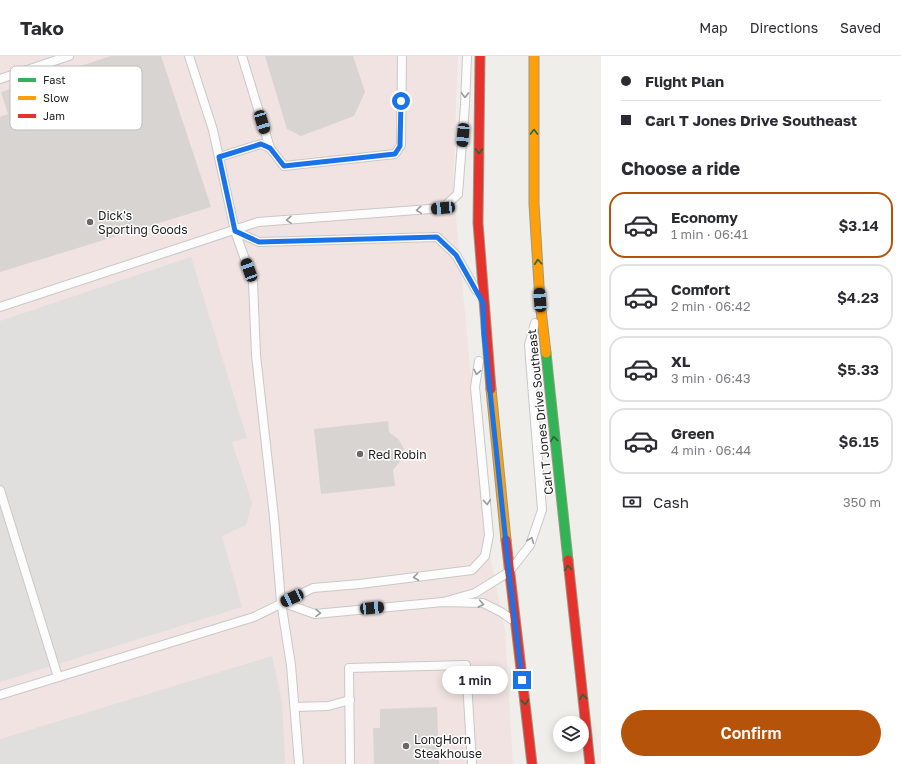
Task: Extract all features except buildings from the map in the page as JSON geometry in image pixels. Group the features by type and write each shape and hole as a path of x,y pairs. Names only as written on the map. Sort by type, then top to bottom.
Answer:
{"main road":[{"path":"480,56 478,223 484,334 509,572 532,764"},
{"name":"Carl T Jones Drive Southeast","path":"534,56 534,204 540,300 590,764"}],"lane":[{"path":"40,66 69,56"},
{"path":"189,56 213,130 235,231 254,282 256,355 274,518 281,602 292,665 299,764"},
{"path":"242,56 270,148 284,166 395,154 400,146 402,56"},
{"path":"0,307 235,231 258,222 443,208 458,194 467,56"},
{"path":"0,80 10,77"},
{"path":"219,157 261,144 270,148"},
{"path":"235,231 259,242 437,237 456,255 483,303"},
{"path":"443,602 476,593 509,572 530,545 542,510 529,345 540,300"},
{"path":"0,695 254,617 281,602 313,588 360,584 472,570 485,556 489,535 475,387 484,334"},
{"path":"0,490 58,677"},
{"path":"281,602 315,614 443,602 483,603 502,612 515,622"},
{"path":"350,764 349,668 466,665 472,764"},
{"path":"295,707 328,706 350,700"}],"shaded area":[{"path":"0,56 458,56 453,184 485,530 505,630 513,764 0,764"},
{"path":"191,257 247,438 232,442 252,503 246,525 222,536 242,607 0,682 0,321"},
{"path":"272,656 282,702 285,764 0,764 0,739"}],"traffic: fast":[{"path":"546,353 568,560"}],"traffic: slow":[{"path":"534,56 534,204 540,301 546,353"},
{"path":"491,389 506,540"}],"traffic: jam":[{"path":"480,56 478,223 491,389"},
{"path":"506,540 532,764"},
{"path":"568,560 590,764"}],"place":[{"name":"Dick's Sporting Goods","path":"90,222"},
{"name":"Red Robin","path":"360,454"},
{"name":"LongHorn Steakhouse","path":"406,746"}],"route":[{"path":"401,101 400,146 395,154 284,166 270,148 261,144 219,157 235,231 259,242 405,236 437,237 456,255 483,303 484,334 522,680"}]}
